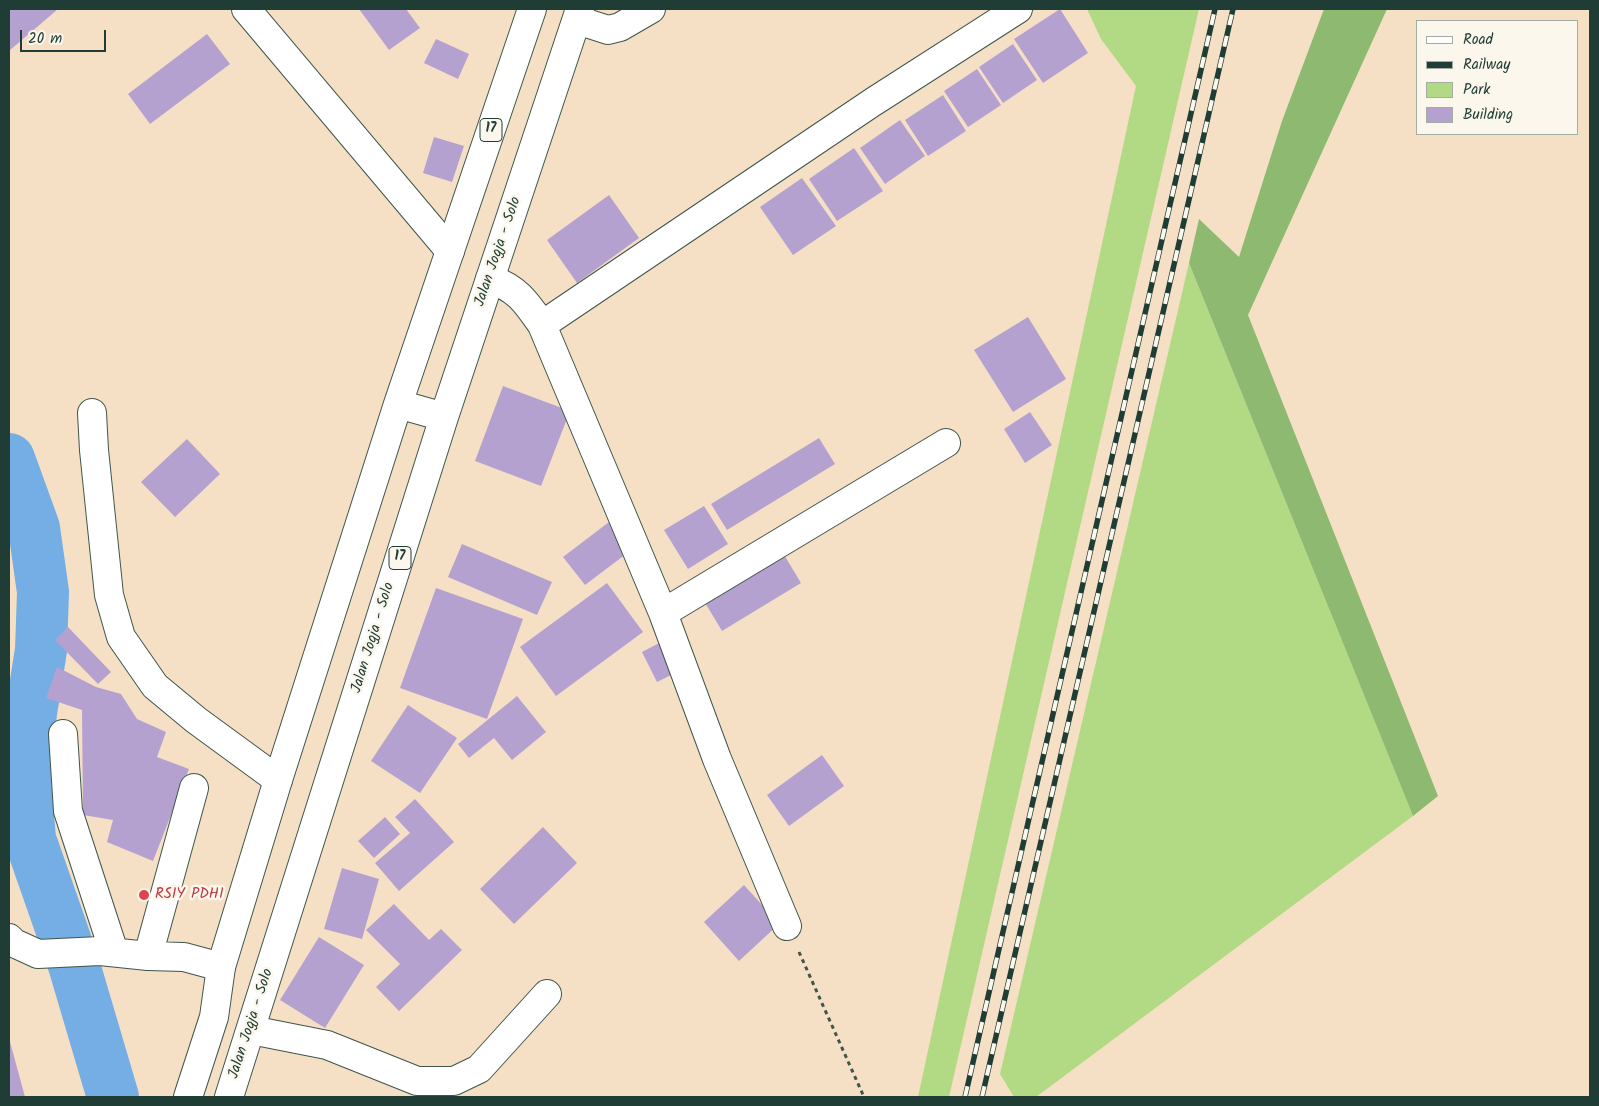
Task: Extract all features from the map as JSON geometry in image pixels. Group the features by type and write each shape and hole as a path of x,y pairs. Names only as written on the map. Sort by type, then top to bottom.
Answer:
{"main road":[{"path":"246,9 450,251"},
{"name":"17","path":"188,1097 214,1017 221,967 278,780 398,404 532,9"},
{"path":"579,14 608,30 620,27 651,9"},
{"path":"542,325 864,108 1018,9"},
{"name":"Jalan Jogja - Solo","path":"228,1097 251,1030 444,417 579,14"},
{"path":"490,279 505,284 524,299 542,325 664,613 717,758 787,926"},
{"path":"398,404 444,417"},
{"path":"92,413 109,595 121,637 155,686 196,720 278,780"},
{"path":"664,613 946,443"},
{"path":"63,734 68,810 107,951"},
{"path":"148,956 194,788"},
{"path":"9,938 14,943 38,954 107,951 148,956 184,957 221,967"},
{"path":"251,1030 327,1045 417,1081 454,1081 479,1069 547,994"}],"path":[{"path":"787,926 864,1097"}],"green space":[{"path":"1087,9 1199,9 949,1097 918,1097 1136,86 1101,39"},
{"path":"1324,9 1387,9 1248,315 1438,796 1413,816 1189,263 1199,219 1239,257 1282,121"},
{"path":"1189,263 1413,816 1036,1097 1014,1097 1000,1074"}],"building":[{"path":"9,9 58,9 9,51"},
{"path":"359,9 406,9 420,28 389,50"},
{"path":"1060,9 1088,53 1043,83 1014,39"},
{"path":"207,34 230,64 150,124 128,94"},
{"path":"436,39 469,54 458,79 424,63"},
{"path":"1013,44 1037,80 1003,103 979,67"},
{"path":"977,69 1001,105 968,127 944,91"},
{"path":"943,95 966,131 928,156 905,120"},
{"path":"900,120 925,156 885,184 860,148"},
{"path":"434,137 464,146 452,182 423,173"},
{"path":"854,148 883,191 837,221 809,179"},
{"path":"802,178 836,226 793,255 760,207"},
{"path":"609,195 639,238 577,283 547,240"},
{"path":"1028,317 1066,379 1013,412 974,350"},
{"path":"503,386 570,411 541,486 475,461"},
{"path":"1030,412 1052,445 1025,463 1004,429"},
{"path":"819,438 835,464 727,530 711,504"},
{"path":"187,439 220,474 175,517 141,482"},
{"path":"704,506 728,544 688,569 664,530"},
{"path":"609,522 630,551 585,585 563,557"},
{"path":"462,544 552,582 537,615 448,577"},
{"path":"780,548 801,583 722,631 701,596"},
{"path":"607,583 643,632 556,696 520,647"},
{"path":"436,588 523,619 487,719 400,688"},
{"path":"68,627 111,672 98,684 55,640"},
{"path":"665,640 679,671 657,682 642,652"},
{"path":"57,667 96,687 121,694 137,719 166,732 157,757 189,769 153,861 107,842 113,820 83,815 82,710 46,698"},
{"path":"517,696 546,732 512,760 494,738 469,758 458,744"},
{"path":"408,705 457,738 420,793 371,761"},
{"path":"822,755 844,786 789,826 767,795"},
{"path":"415,799 454,842 399,891 375,863 410,833 395,817"},
{"path":"385,817 400,834 374,858 358,841"},
{"path":"543,827 577,863 514,924 480,889"},
{"path":"342,868 379,879 362,939 324,929"},
{"path":"744,885 763,906 767,902 780,923 739,961 704,922"},
{"path":"394,904 429,940 441,929 462,950 399,1011 376,987 400,964 366,930"},
{"path":"319,937 364,965 325,1028 280,1000"},
{"path":"9,1038 25,1097 9,1097"}],"waterway":[{"path":"9,459 34,528 43,592 41,650 31,713 25,779 30,839 74,965 113,1097"}],"railway":[{"path":"965,1097 1215,9"},
{"path":"982,1097 1233,9"}],"place":[{"name":"RSIY PDHI","path":"144,895"}]}
